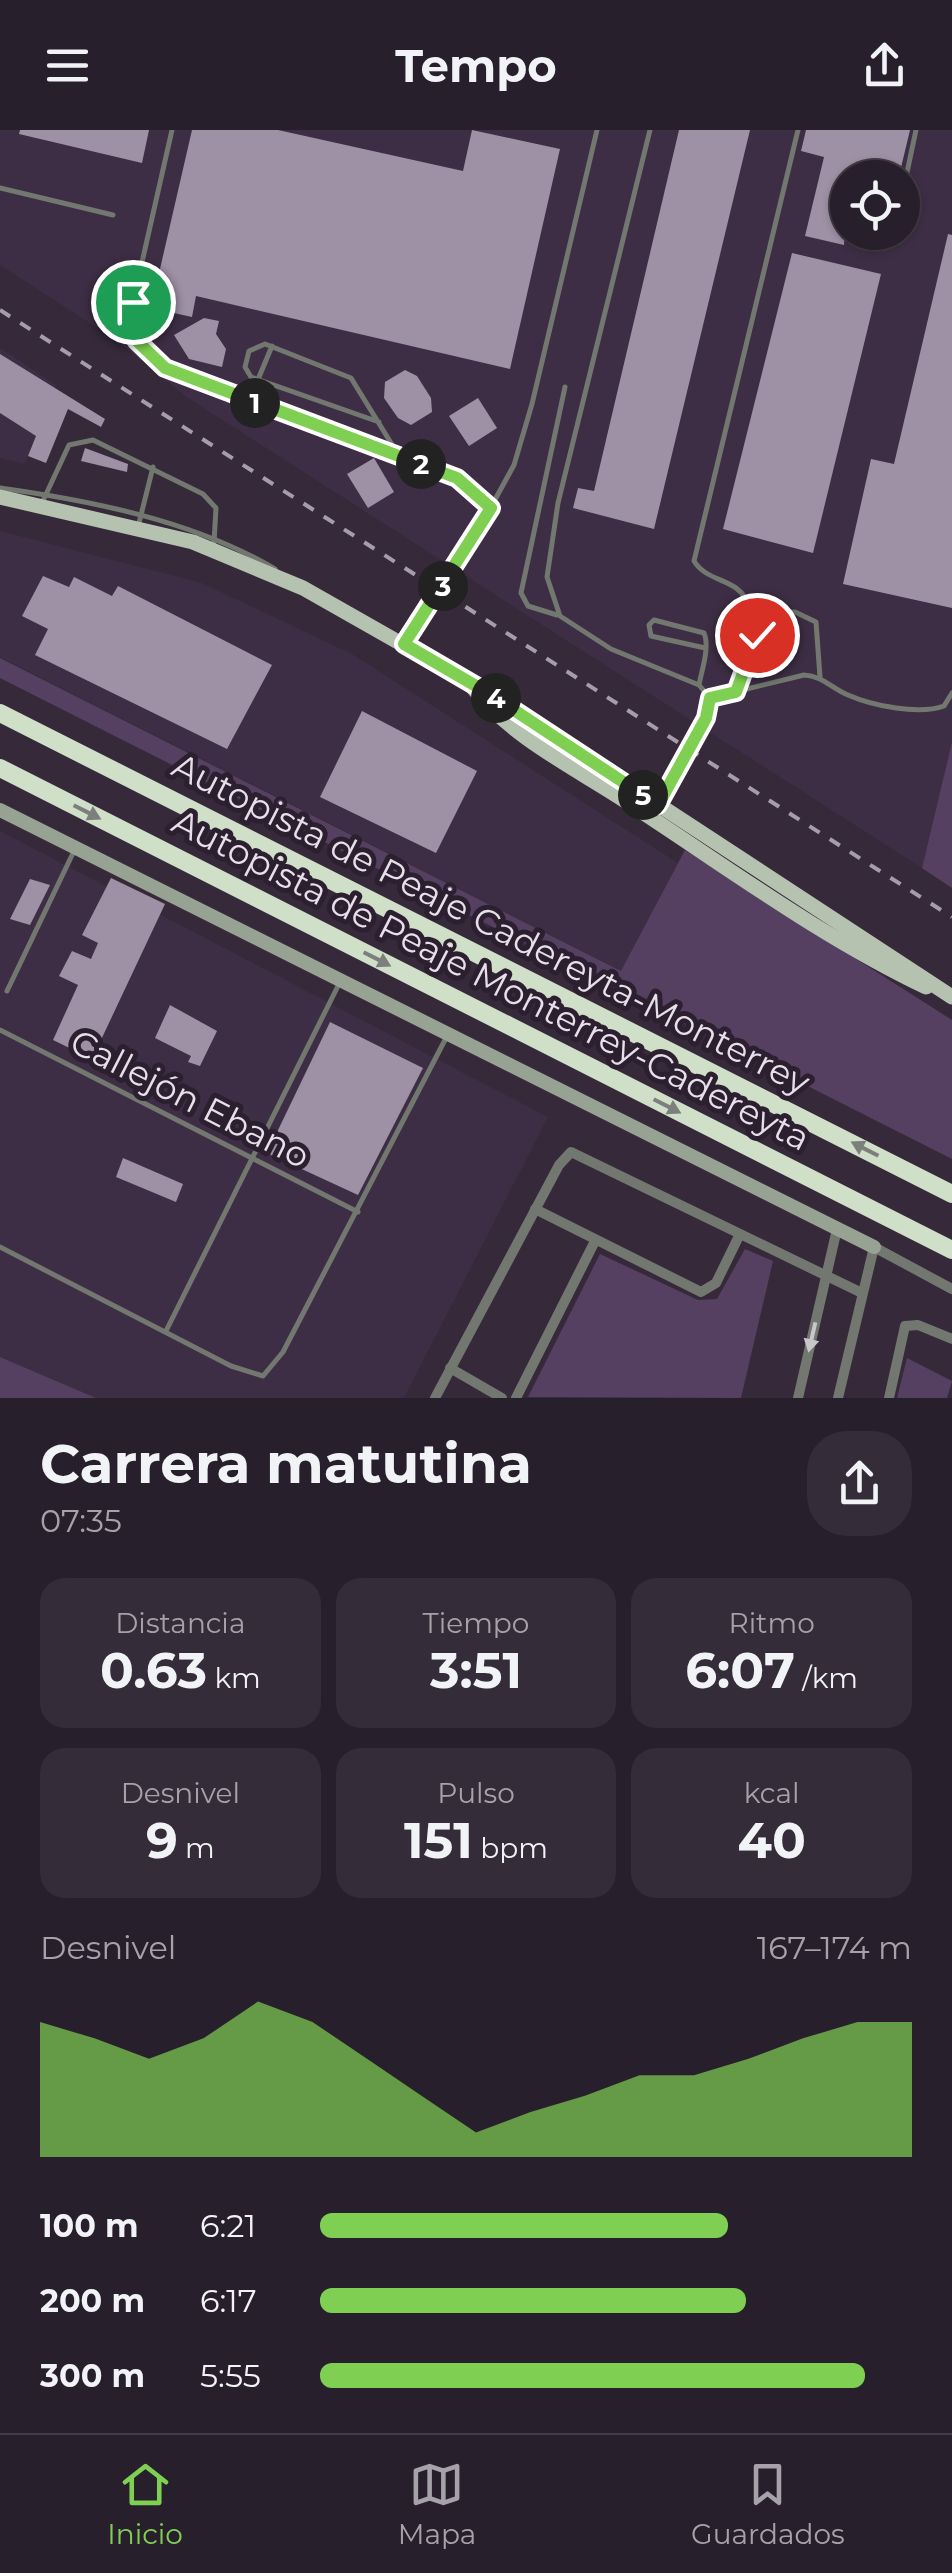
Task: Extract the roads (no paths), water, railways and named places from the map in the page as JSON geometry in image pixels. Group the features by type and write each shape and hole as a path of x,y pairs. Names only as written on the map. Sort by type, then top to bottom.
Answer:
{"highway":[{"name":"Autopista de Peaje Cadereyta-Monterrey","path":"0,713 952,1194"},
{"name":"Autopista de Peaje Monterrey-Cadereyta","path":"0,768 952,1250"}],"main road":[{"path":"0,497 43,500 140,522 212,545 303,588 472,686 952,998"},
{"path":"472,686 496,713 560,757 894,970 952,998"},
{"path":"560,757 658,805 676,824 756,884"}],"street":[{"path":"0,810 952,1289"},
{"path":"435,1398 535,1209 570,1152 592,1158 739,1236 862,1292"},
{"path":"535,1209 687,1288 705,1292 720,1277 739,1236"},
{"path":"798,1398 837,1230"},
{"path":"516,1398 595,1241"},
{"path":"838,1398 874,1247"},
{"path":"889,1398 905,1326 918,1324 952,1339"},
{"path":"450,1368 502,1398"}],"lane":[{"path":"172,130 135,288 132,328 143,349 165,368 457,478 491,508"},
{"path":"404,644 491,508 524,437 597,130"},
{"path":"560,616 547,578 550,538 650,130"},
{"path":"798,130 694,560 706,572 740,587 749,606 765,612 795,612 816,622 820,677"},
{"path":"909,160 916,130"},
{"path":"0,188 113,215"},
{"path":"379,422 257,380 247,372 246,356 255,346 272,346 350,378 379,422 398,456"},
{"path":"249,401 272,346"},
{"path":"565,386 521,592 528,606 560,616 611,648 699,685 710,698"},
{"path":"0,488 43,500 62,456 80,440 93,440 190,483 216,508 212,545"},
{"path":"140,522 153,467"},
{"path":"736,692 765,612"},
{"path":"699,685 705,648 704,632 654,620 649,625 651,636 705,648"},
{"path":"710,698 798,676 820,677 848,695 920,711 944,706 952,694"},
{"path":"658,805 706,718 710,698"},
{"path":"7,991 76,849"},
{"path":"166,1331 250,1156 340,984"},
{"name":"Callejón Ebano","path":"0,1030 358,1212"},
{"path":"0,1248 248,1374 267,1374 358,1212 448,1036"}],"railway":[{"path":"0,310 952,917"}]}
